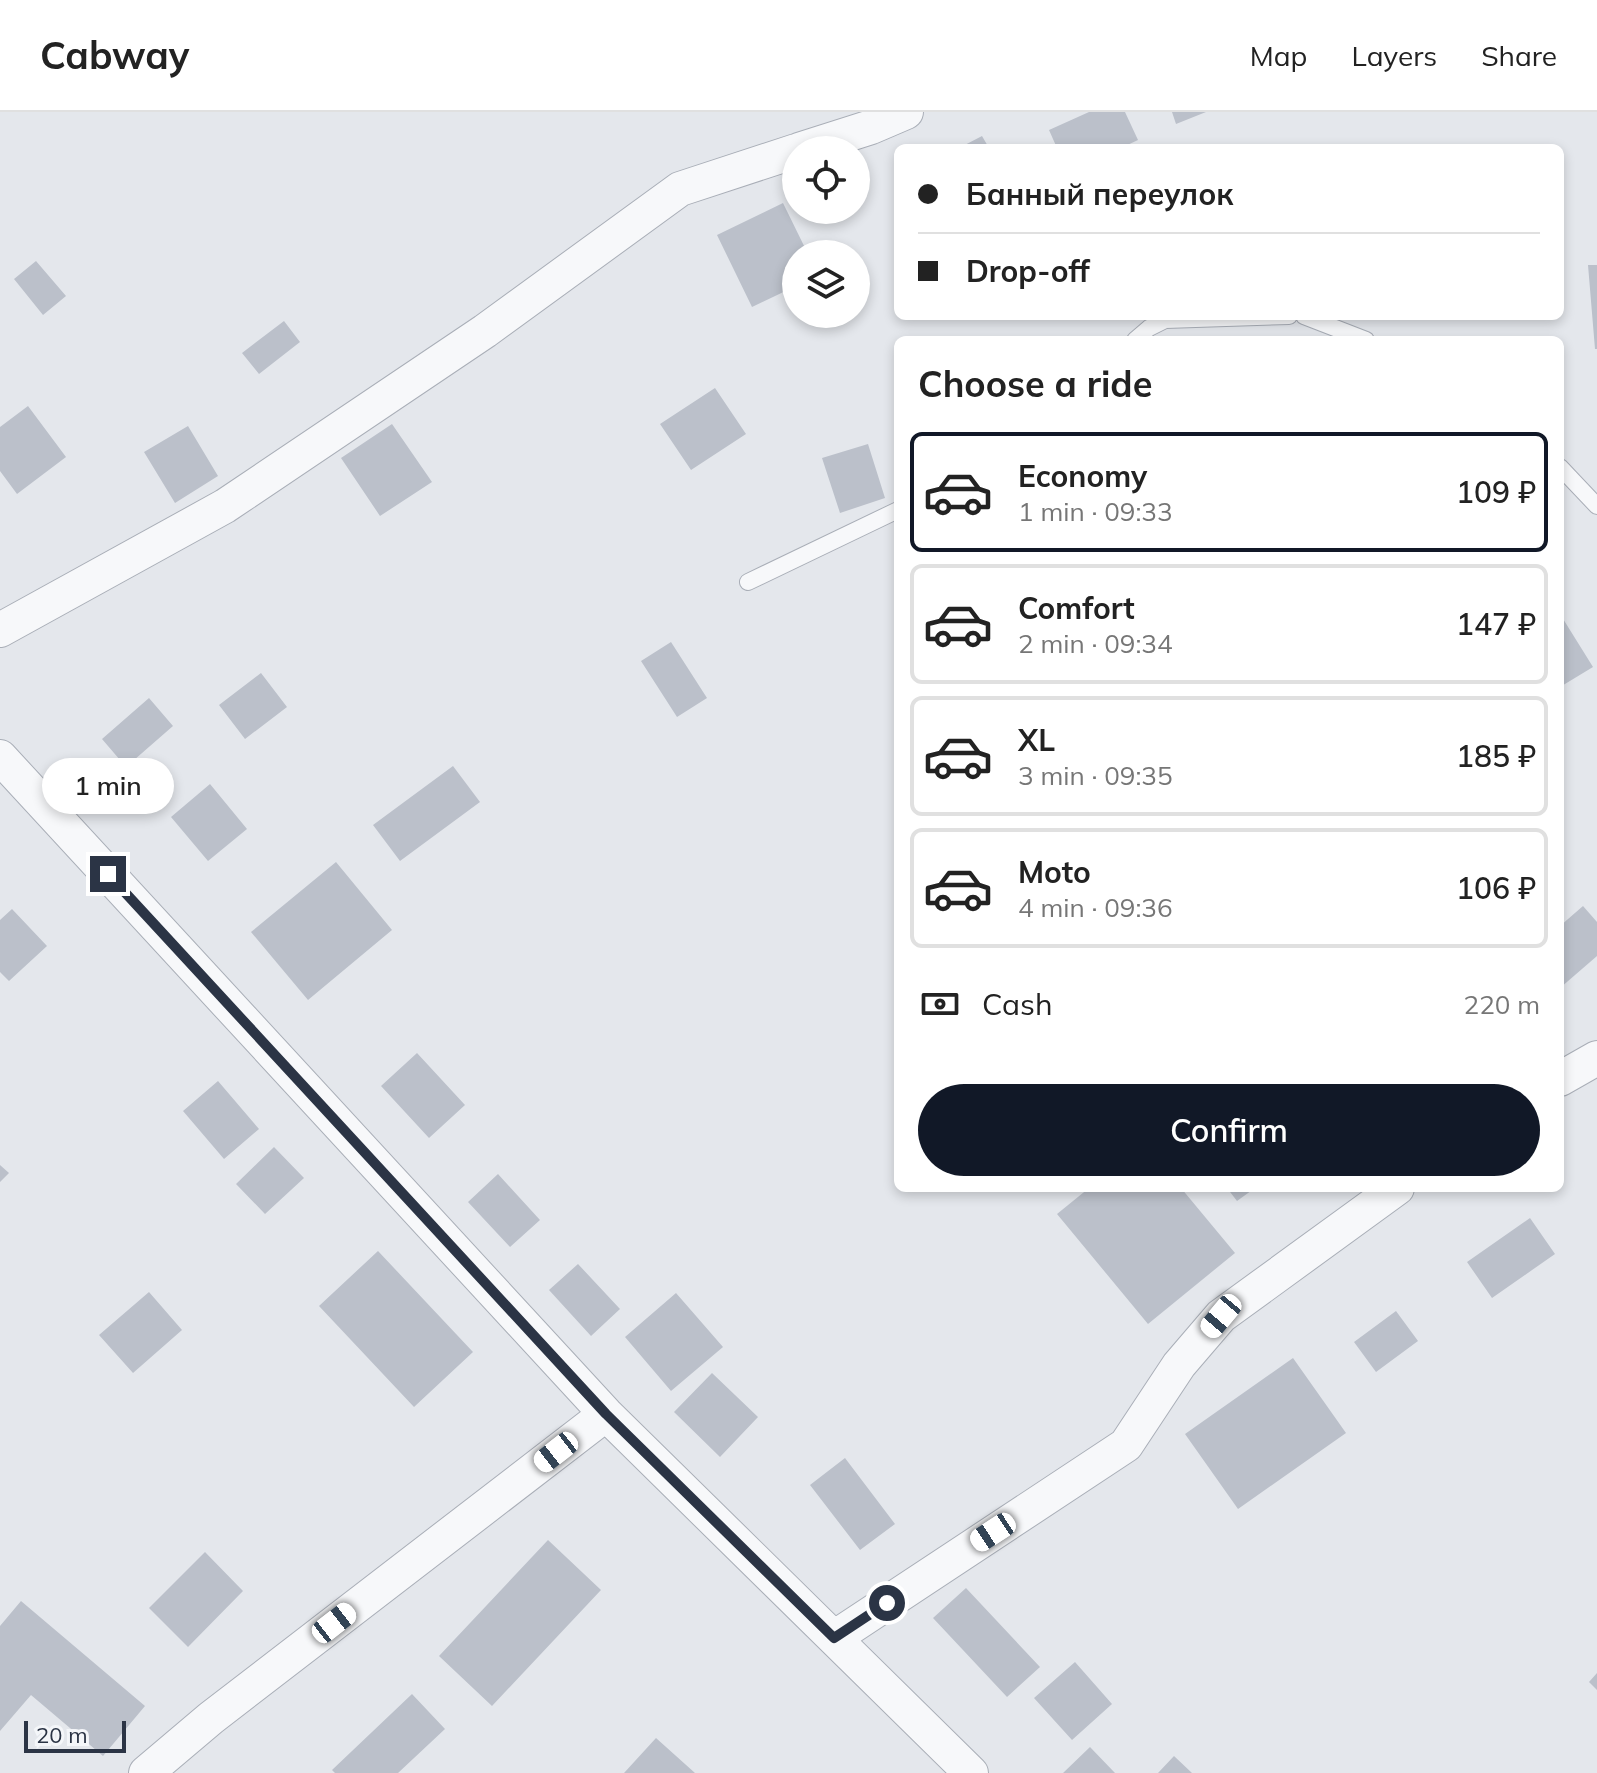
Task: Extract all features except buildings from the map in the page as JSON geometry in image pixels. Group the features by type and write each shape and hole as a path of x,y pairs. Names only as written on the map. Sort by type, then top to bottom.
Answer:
{"street":[{"path":"844,136 906,112"},
{"path":"0,630 225,506 485,331 680,189 782,156"},
{"path":"0,757 606,1414 971,1773"},
{"path":"1564,1077 1597,1058"},
{"path":"834,1638 1126,1445 1179,1365 1221,1316 1392,1192"},
{"path":"146,1773 211,1718 606,1414"}],"lane":[{"path":"1140,336 1165,320"},
{"path":"1314,320 1356,336"},
{"path":"1564,471 1597,506"},
{"path":"748,582 894,512"}],"route":[{"path":"108,874 606,1414 834,1638 887,1603"}]}
